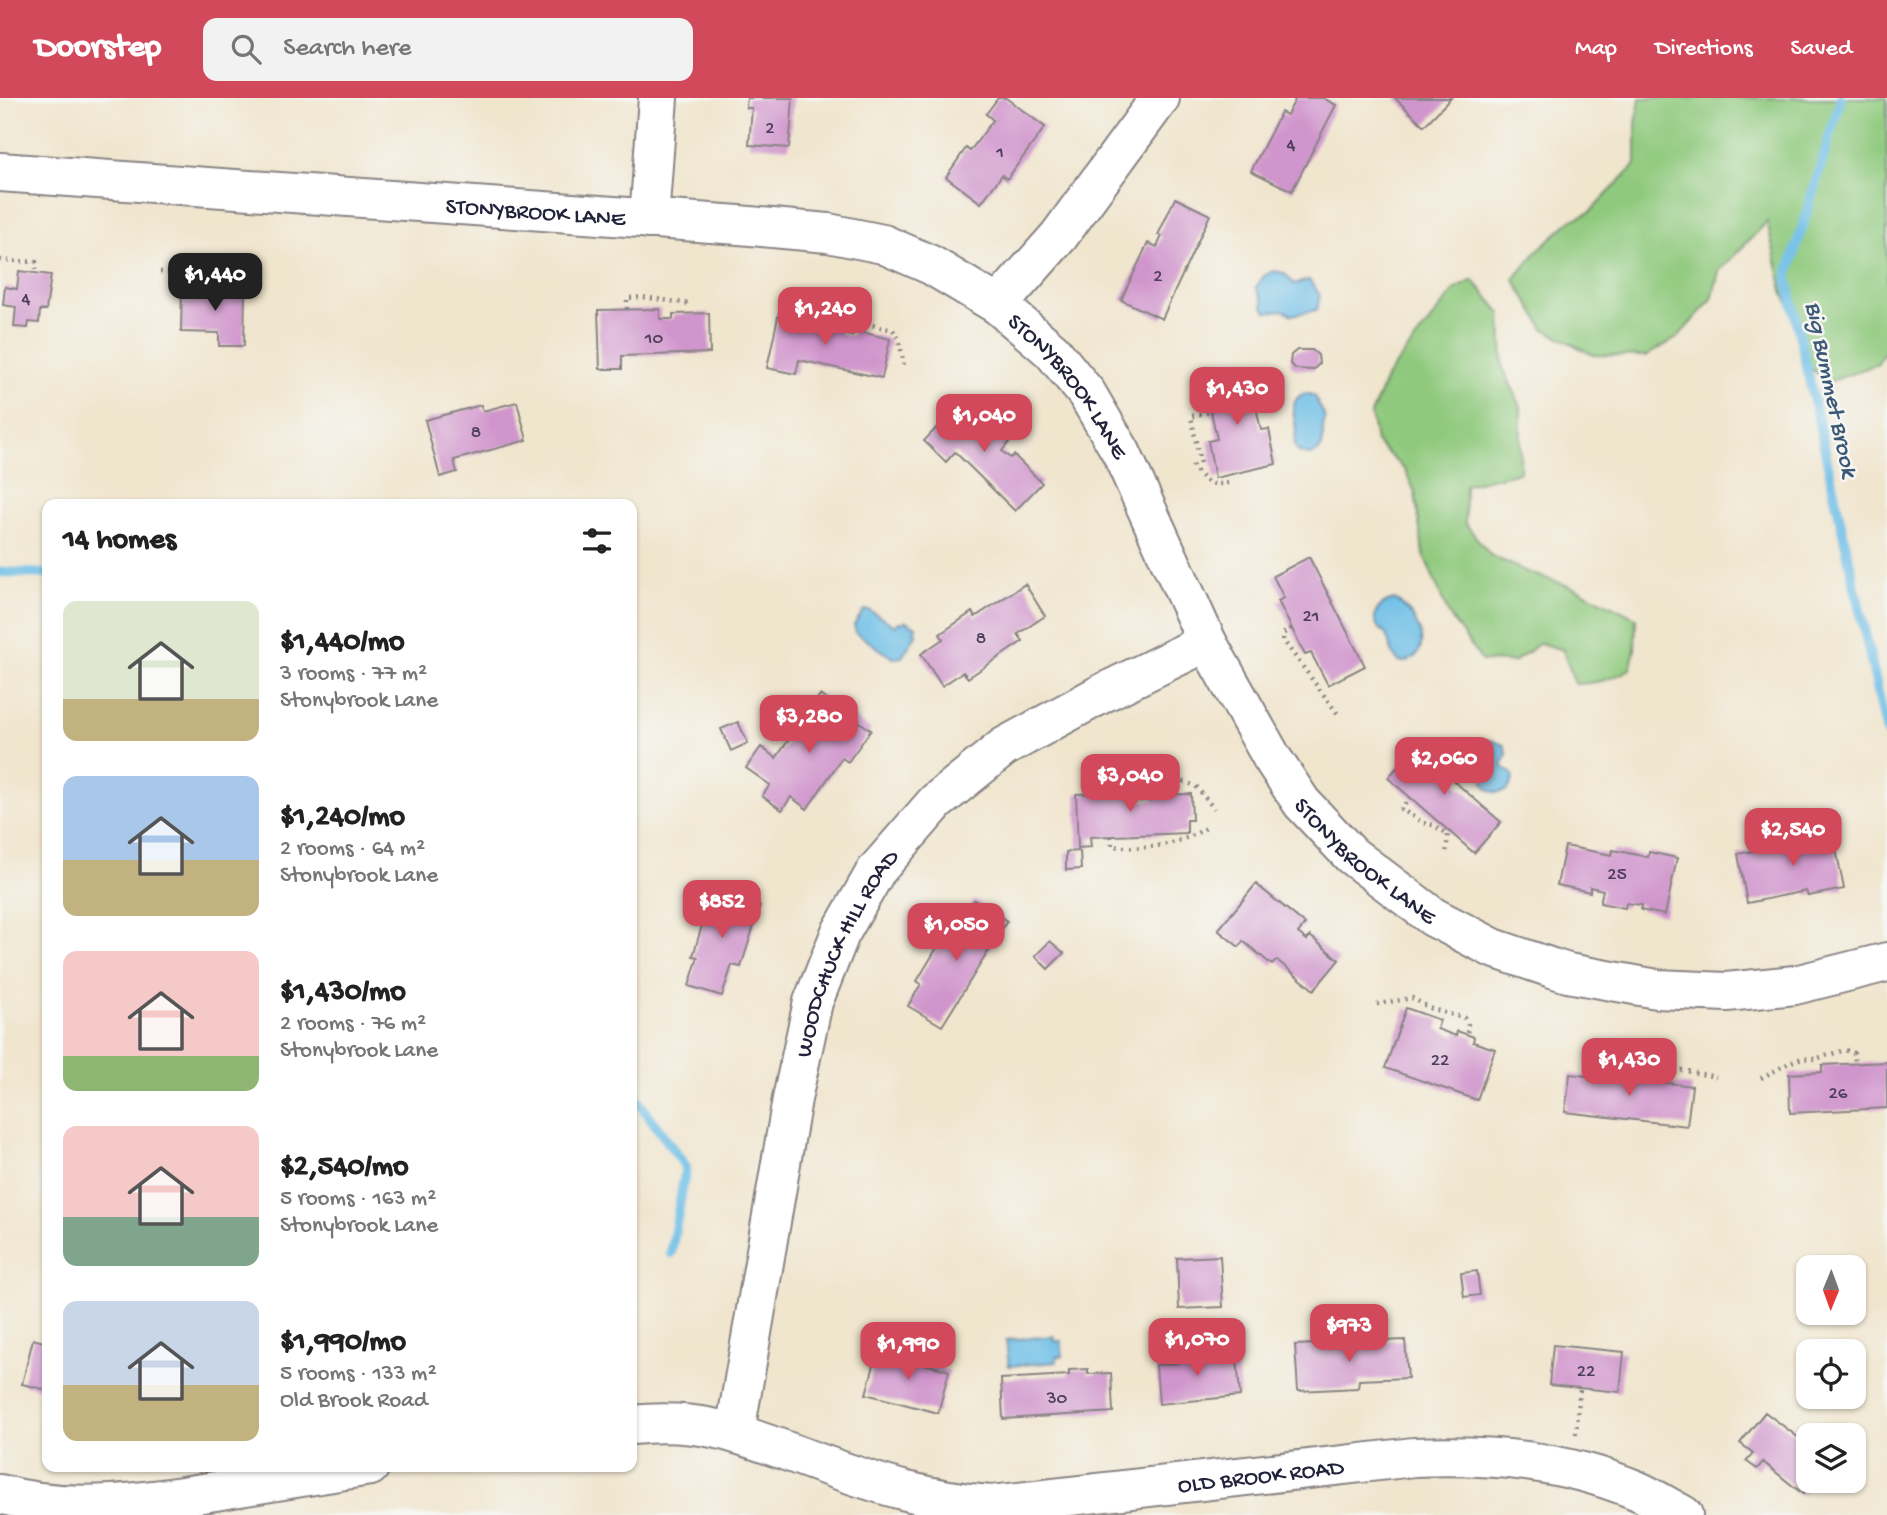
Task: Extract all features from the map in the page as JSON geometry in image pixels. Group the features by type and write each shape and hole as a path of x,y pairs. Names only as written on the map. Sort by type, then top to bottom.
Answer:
{"street":[{"path":"649,219 658,98"},
{"path":"998,305 1059,236 1160,98"},
{"name":"STONYBROOK LANE","path":"0,172 828,233 883,244 931,265 998,305 1052,351 1087,394 1121,452 1207,642 1267,750 1310,811 1351,855 1433,917 1493,948 1568,973 1657,989 1727,992 1795,985 1887,962"},
{"name":"WOODCHUCK HILL ROAD","path":"735,1432 792,1099 813,1002 840,934 876,871 936,802 1004,747 1115,687 1207,642"},
{"name":"OLD BROOK ROAD","path":"637,1425 663,1422 699,1424 735,1432 890,1487 989,1510 1414,1457 1471,1455 1528,1460 1580,1472 1636,1490 1684,1515"},
{"path":"0,1494 45,1503 90,1505 133,1502 330,1472"}],"path":[{"path":"0,260 36,262 36,269"},
{"path":"160,272 215,275 215,287"},
{"path":"627,309 627,298 643,297 691,304"},
{"path":"812,318 815,305 842,310 855,321 893,330 899,339 904,366"},
{"path":"1200,463 1191,416 1211,412"},
{"path":"1192,465 1201,478 1216,485 1232,482"},
{"path":"1292,628 1287,629 1283,640 1340,717"},
{"path":"1108,784 1108,776 1113,775 1150,781 1182,781 1196,786 1214,809"},
{"path":"1410,797 1401,809 1423,823 1437,824 1448,834 1446,855"},
{"path":"1111,836 1112,846 1138,849 1188,839 1206,828"},
{"path":"1377,1004 1412,998 1432,1009 1464,1018 1468,1025 1467,1035"},
{"path":"1762,1078 1802,1058 1815,1059 1845,1050 1854,1053 1855,1064"},
{"path":"1629,1073 1632,1061 1638,1061 1716,1077"},
{"path":"1575,1439 1580,1388"}],"green space":[{"path":"1640,98 1887,98 1887,346 1878,364 1829,382 1806,365 1800,326 1784,295 1767,222 1719,271 1712,299 1677,338 1646,356 1593,355 1544,329 1514,279 1538,250 1570,221 1590,212 1636,164 1636,124"},
{"path":"1473,280 1501,313 1503,368 1521,407 1520,472 1465,485 1465,523 1490,555 1527,572 1578,589 1636,618 1635,650 1630,669 1610,678 1575,684 1563,650 1540,643 1514,662 1482,661 1449,615 1423,553 1415,492 1405,470 1376,442 1371,414 1387,376 1455,289"}],"water":[{"path":"1273,271 1284,273 1294,284 1309,280 1320,295 1317,310 1292,315 1284,310 1268,312 1263,307 1256,287 1264,276"},
{"path":"1306,393 1315,396 1324,418 1321,448 1317,453 1309,455 1299,452 1295,443 1294,404 1296,399"},
{"path":"1394,600 1413,617 1421,635 1419,651 1406,662 1401,662 1394,655 1375,617 1378,609"},
{"path":"864,610 869,610 895,626 906,621 917,627 914,631 917,633 902,657 893,658 856,633 854,625"},
{"path":"1490,740 1504,745 1507,754 1502,766 1513,775 1508,790 1489,790 1481,773 1465,766 1461,757 1465,748"},
{"path":"1054,1336 1055,1341 1061,1341 1063,1356 1056,1357 1057,1362 1009,1366 1006,1340"}],"building":[{"path":"747,98 793,98 789,148 749,145 752,108 746,108"},
{"path":"998,98 1006,98 1045,127 1007,179 1002,175 981,203 946,177 966,148 970,151 993,120 986,114"},
{"path":"1296,98 1323,98 1336,105 1292,191 1251,171 1281,112 1287,115"},
{"path":"1395,98 1451,98 1424,126"},
{"path":"1175,198 1210,215 1162,319 1121,300 1148,243 1157,247 1162,236 1158,235"},
{"path":"19,271 51,275 46,310 40,310 39,323 29,322 28,328 14,327 16,307 3,305 5,287 17,289"},
{"path":"182,287 245,288 244,346 219,346 219,333 181,332"},
{"path":"660,309 660,319 673,319 673,314 709,313 710,353 622,356 622,369 600,369 598,310"},
{"path":"779,312 841,325 840,333 852,336 853,330 890,339 882,378 799,360 796,374 767,368"},
{"path":"1297,350 1312,350 1318,355 1319,364 1313,370 1296,369 1290,364 1291,355"},
{"path":"1248,370 1261,430 1269,429 1276,464 1215,478 1208,441 1217,439 1204,379"},
{"path":"964,399 1009,442 1002,451 1010,458 1014,455 1042,483 1015,511 955,452 946,462 924,441"},
{"path":"517,402 527,440 454,460 457,472 440,477 425,420 481,405 483,411"},
{"path":"1309,557 1365,666 1328,685 1311,653 1305,655 1278,601 1284,598 1273,576"},
{"path":"1025,584 1045,616 1018,634 1023,641 968,678 963,672 942,686 921,654 943,639 940,634 972,612 975,617"},
{"path":"820,695 871,730 848,762 842,758 807,809 791,797 782,810 762,796 770,785 746,768 761,747 776,758"},
{"path":"738,722 748,743 731,751 721,729"},
{"path":"1423,738 1440,753 1432,762 1501,822 1474,853 1388,778"},
{"path":"1115,784 1115,790 1140,789 1140,801 1153,800 1153,795 1191,794 1192,820 1187,820 1187,833 1090,837 1091,847 1078,848 1076,794 1099,793 1098,785"},
{"path":"1832,829 1844,889 1808,896 1806,891 1747,903 1738,854 1796,842 1795,836"},
{"path":"1565,846 1612,855 1613,850 1648,857 1649,852 1677,858 1665,915 1641,910 1642,905 1626,903 1625,908 1600,903 1603,890 1590,887 1590,892 1557,885"},
{"path":"1080,851 1081,869 1066,870 1066,852"},
{"path":"1256,884 1305,924 1298,933 1307,940 1310,936 1339,960 1314,990 1277,960 1272,965 1243,941 1239,947 1218,930"},
{"path":"707,889 760,906 741,967 732,965 722,996 689,986 698,957 693,956 705,915 699,913"},
{"path":"974,900 1007,921 942,1026 908,1006 921,984 917,981 950,926 956,929"},
{"path":"1050,941 1064,953 1048,969 1035,956"},
{"path":"1406,1008 1440,1020 1437,1029 1456,1036 1457,1031 1474,1037 1473,1042 1495,1049 1477,1100 1385,1068"},
{"path":"1887,1062 1887,1108 1790,1113 1789,1074 1822,1072 1822,1065"},
{"path":"1597,1069 1659,1076 1658,1082 1692,1086 1687,1126 1565,1112 1570,1074 1596,1077"},
{"path":"1220,1256 1223,1307 1179,1309 1177,1258"},
{"path":"1477,1271 1480,1295 1464,1297 1461,1273"},
{"path":"33,1339 42,1342 42,1389 22,1384"},
{"path":"1405,1340 1408,1378 1359,1380 1358,1388 1298,1391 1295,1345"},
{"path":"1553,1345 1624,1352 1620,1392 1549,1385"},
{"path":"1197,1346 1198,1361 1237,1357 1240,1396 1159,1404 1156,1365 1179,1363 1178,1348"},
{"path":"878,1351 949,1371 938,1413 866,1394"},
{"path":"1088,1369 1088,1374 1111,1373 1113,1412 1003,1419 1001,1379 1069,1375 1069,1370"},
{"path":"1765,1412 1796,1436 1796,1488 1763,1462 1757,1469 1746,1461 1753,1453 1740,1443"}],"waterway":[{"name":"Big Bummet Brook","path":"1841,98 1787,278 1887,733"},
{"path":"0,572 42,574"},
{"path":"637,1100 686,1167 671,1253"}]}
